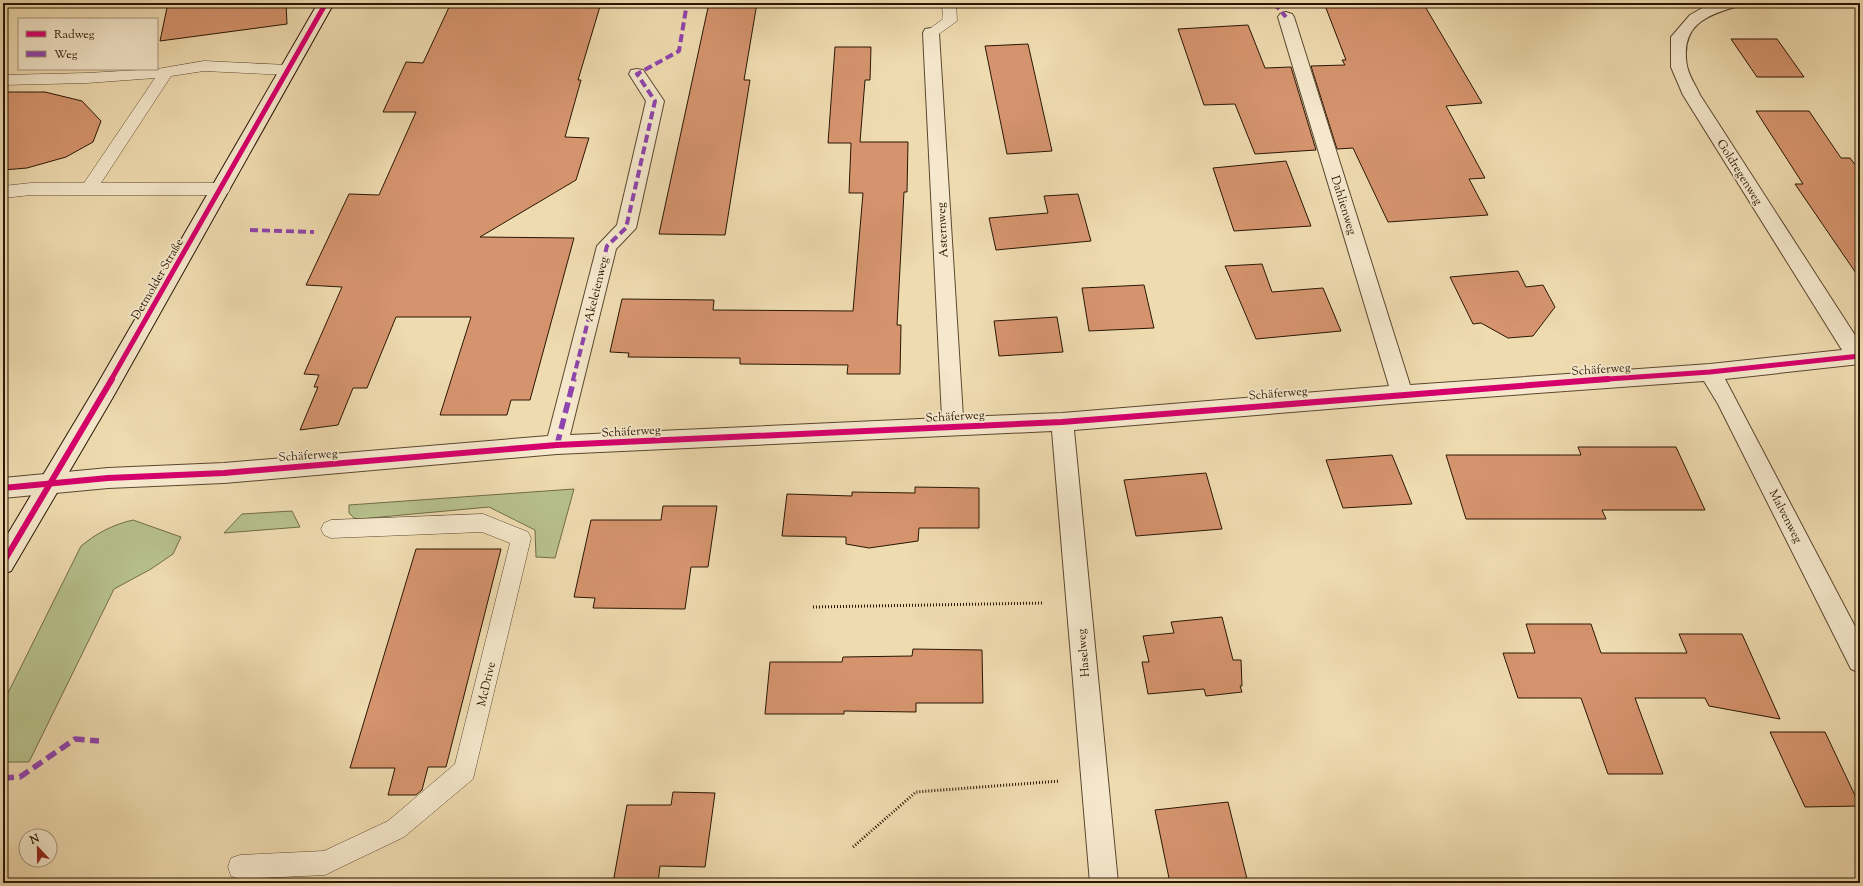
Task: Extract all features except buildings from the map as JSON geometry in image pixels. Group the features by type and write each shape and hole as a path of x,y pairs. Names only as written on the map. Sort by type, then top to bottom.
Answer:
{"street":[{"name":"Detmolder Straße","path":"3,563 222,189 326,3"},
{"name":"Goldregenweg","path":"1733,3 1716,5 1692,21 1679,37 1679,67 1692,95 1858,356"},
{"name":"Dahlienweg","path":"1286,17 1402,394"},
{"name":"Asternweg","path":"931,34 953,427"},
{"name":"Akeleienweg","path":"556,445 607,246 626,228 655,101 637,74"},
{"name":"Schäferweg","path":"3,488 122,478 224,473 556,445 1062,422 1402,394 1710,372 1858,356"},
{"name":"Malvenweg","path":"1710,372 1729,405 1860,661"},
{"name":"Haselweg","path":"1062,422 1104,883"}],"lane":[{"path":"931,34 950,21 949,3"},
{"path":"3,80 87,78 166,72 204,66 288,70"},
{"path":"89,189 166,72"},
{"path":"3,192 31,189 222,189"},
{"name":"McDrive","path":"240,867 325,863 396,830 465,771 521,538 483,523 331,529"}],"path":[{"path":"813,606 1078,602"},
{"path":"854,847 916,792 1094,779"}],"green space":[{"path":"574,489 555,558 536,557 535,530 489,507 359,519 354,518 349,513 349,505"},
{"path":"292,511 300,527 224,533 242,514"},
{"path":"133,520 181,537 173,554 151,569 114,589 29,762 3,762 3,703 81,546 105,530 118,524"}],"marked path":[{"path":"557,445 607,246 626,228 655,101 637,74 679,51 687,3"},
{"path":"1274,3 1286,17"},
{"path":"250,230 314,232"},
{"path":"3,778 20,777 75,739 99,741"}],"cycle path":[{"path":"3,563 105,391 326,3"},
{"path":"3,488 108,478 224,473 557,445 1062,422 1402,394 1710,372 1860,356"}]}
